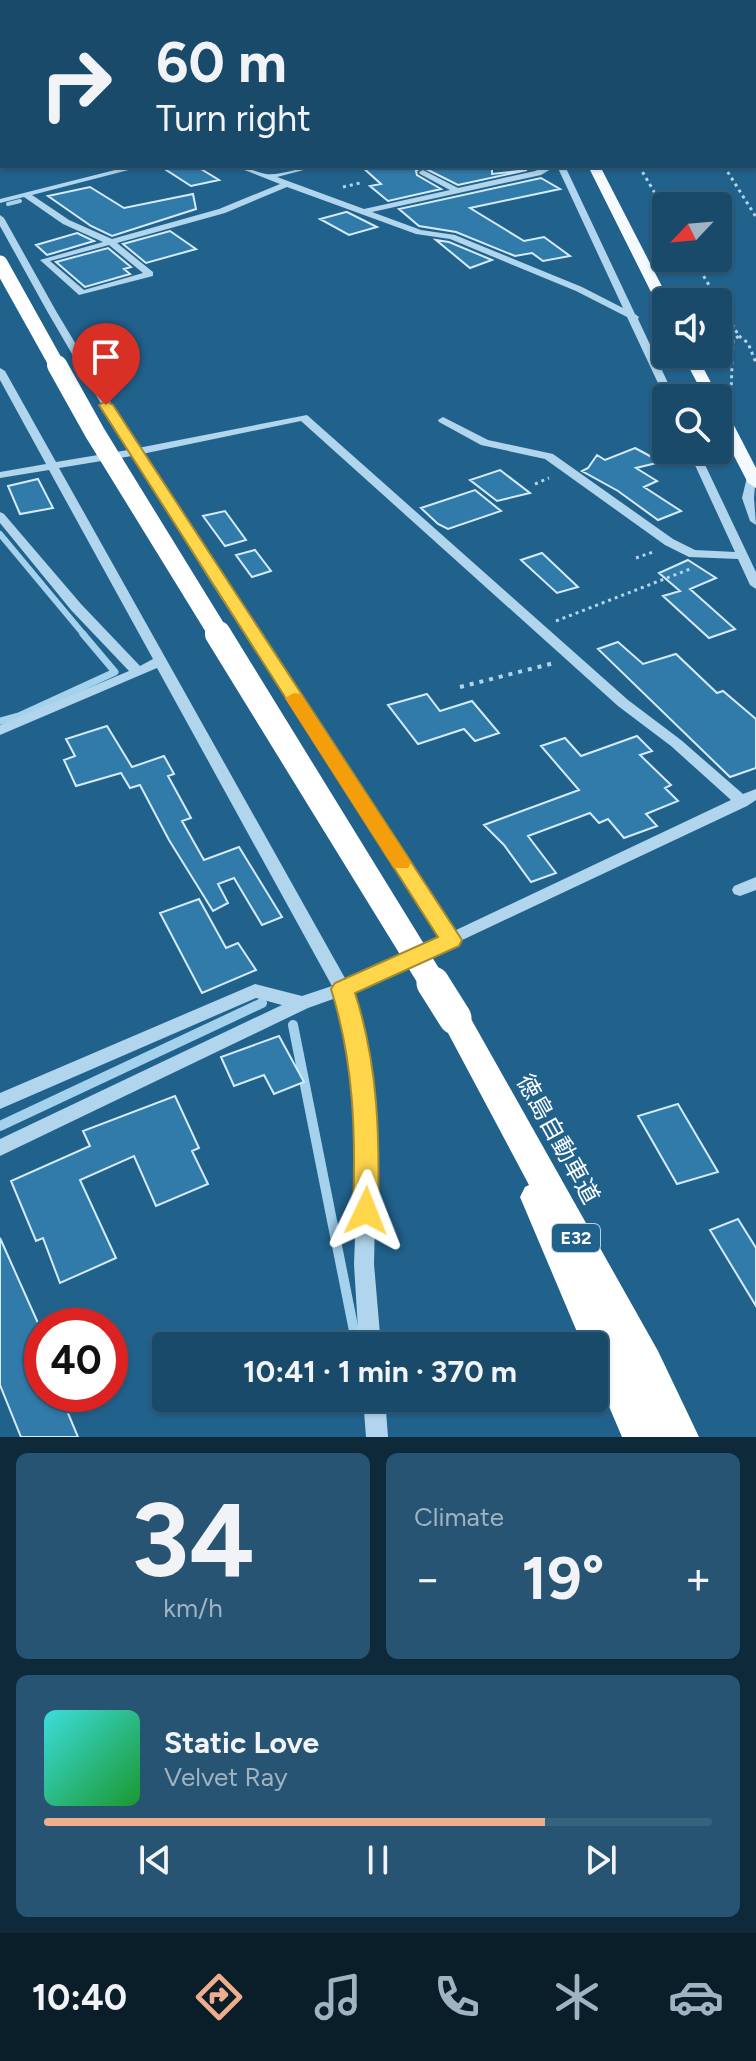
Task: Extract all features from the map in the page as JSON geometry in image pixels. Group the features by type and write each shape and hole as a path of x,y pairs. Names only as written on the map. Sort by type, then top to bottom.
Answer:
{"highway":[{"name":"徳島自動車道","path":"0,263 103,447 462,1030 645,1364 680,1437"},
{"name":"徳島自動車道","path":"462,1030 641,1437"}],"main road":[{"path":"595,168 656,288"},
{"path":"732,437 754,480"}],"street":[{"path":"0,201 132,168"},
{"path":"243,168 419,232 452,237 579,289 634,317"},
{"path":"268,177 306,168"},
{"path":"366,211 454,189 538,173 548,168"},
{"path":"562,168 664,384"},
{"path":"423,172 454,189"},
{"path":"26,195 66,222 111,242 150,274 82,293 44,260 111,242 196,219 262,197 286,184"},
{"path":"0,218 50,311 134,452 451,940"},
{"path":"0,371 342,989 356,1033 368,1132 364,1264 369,1332"},
{"path":"0,475 134,452 303,417 574,659 749,798 451,940 342,989 302,1003 0,1148"},
{"path":"443,420 485,443 549,456 669,542 693,554 736,556"},
{"path":"699,464 736,556 756,585"},
{"path":"754,480 748,498 756,521"},
{"path":"0,516 76,607 138,672"},
{"path":"0,730 162,660"},
{"path":"740,890 756,883"},
{"path":"2,1093 255,991 302,1003"},
{"path":"375,1412 377,1437"}],"path":[{"path":"640,168 654,192"},
{"path":"725,168 756,217"},
{"path":"701,272 739,336 748,343 756,363"},
{"path":"731,384 733,340 739,336"},
{"path":"539,627 736,556"},
{"path":"460,687 574,659"}],"building":[{"path":"163,168 199,168 219,180 191,186"},
{"path":"363,168 420,168 416,171 417,175 441,189 388,201 370,186 381,184"},
{"path":"424,168 492,168 492,174 527,170 458,185"},
{"path":"541,178 560,189 470,208 524,241 544,237 570,256 543,261 532,253 515,256 456,232 419,226 399,209"},
{"path":"90,187 124,208 193,194 196,209 112,236 91,226 48,196"},
{"path":"346,212 377,227 349,235 320,219"},
{"path":"170,231 196,249 146,263 123,244"},
{"path":"77,233 94,241 47,255 36,245"},
{"path":"436,240 449,242 492,260 470,268"},
{"path":"108,248 131,267 124,269 130,274 85,287 56,262"},
{"path":"635,448 652,457 653,464 636,468 657,481 644,487 681,511 658,520 618,491 582,471 597,455 605,460"},
{"path":"500,470 530,493 497,501 470,480"},
{"path":"38,479 53,508 20,514 8,486"},
{"path":"475,490 501,511 448,529 421,508"},
{"path":"225,511 246,540 225,546 203,516"},
{"path":"255,550 271,571 252,577 236,555"},
{"path":"542,553 578,587 557,593 521,560"},
{"path":"688,560 716,578 690,589 735,629 709,638 663,596 680,591 659,573"},
{"path":"618,642 643,664 676,654 717,693 723,691 756,719 756,768 730,777 598,649"},
{"path":"427,694 440,711 472,701 499,733 475,741 464,729 418,744 388,705"},
{"path":"107,726 132,767 164,756 174,774 168,776 191,818 182,821 204,860 239,847 282,917 262,925 234,878 218,884 228,903 213,911 169,840 140,785 130,788 121,773 76,786 64,760 75,756 66,739"},
{"path":"637,736 652,751 640,755 671,785 665,788 678,801 646,814 657,826 624,838 608,819 599,823 590,813 528,836 556,873 531,882 504,845 484,825 579,790 541,746 565,738 581,756"},
{"path":"199,899 226,948 238,943 256,970 202,993 160,913"},
{"path":"279,1036 304,1082 274,1094 264,1075 234,1086 221,1057"},
{"path":"175,1096 199,1148 192,1151 208,1184 156,1206 134,1156 80,1180 116,1258 60,1283 43,1238 36,1241 11,1181 90,1146 83,1131"},
{"path":"678,1104 718,1172 677,1184 638,1116"},
{"path":"738,1219 756,1248 756,1306 710,1230"},
{"path":"0,1238 31,1308 24,1308 24,1412 68,1412 78,1437 21,1437 0,1385"}],"waterway":[{"path":"8,204 20,201"},
{"path":"0,534 85,636"},
{"path":"0,721 19,716 115,672 83,634"},
{"path":"0,1126 262,1003"},
{"path":"293,1025 354,1332"}],"slow traffic":[{"path":"294,698 401,863"}],"route":[{"path":"106,405 451,940 342,989 356,1033 368,1132 366,1211"}]}
